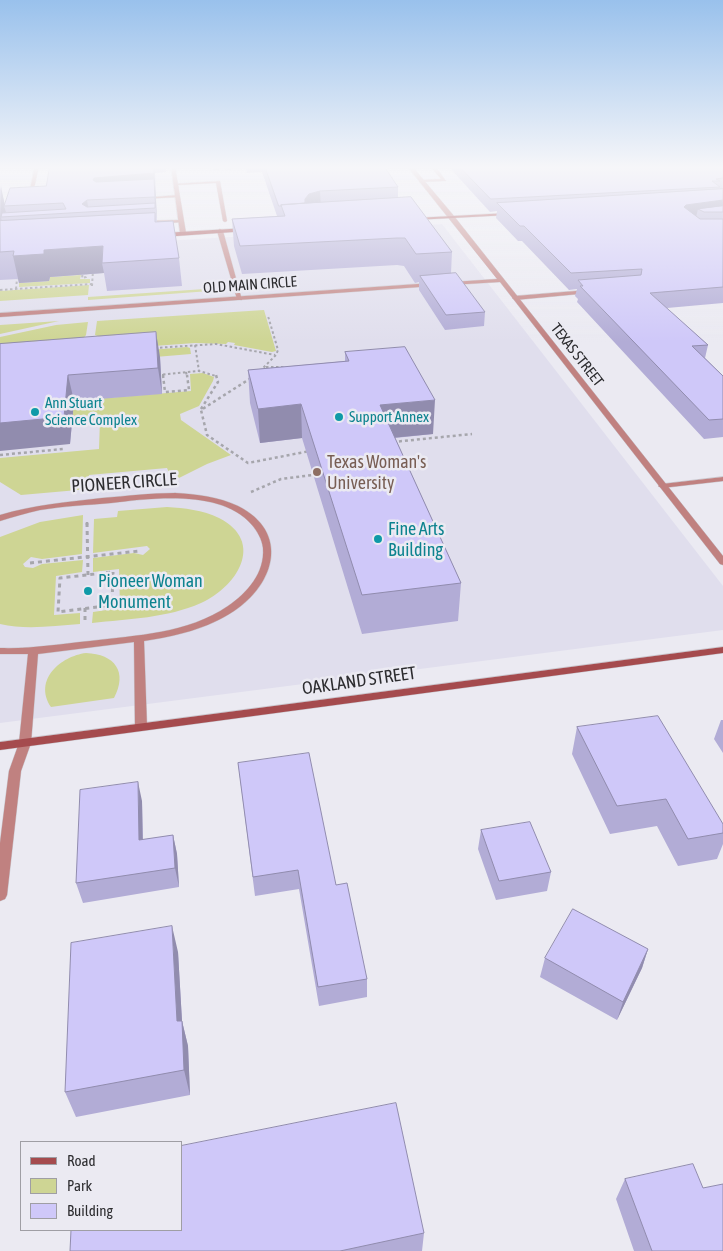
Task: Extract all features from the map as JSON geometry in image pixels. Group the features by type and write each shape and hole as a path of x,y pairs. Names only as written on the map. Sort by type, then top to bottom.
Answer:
{"street":[{"path":"182,224 183,233"},
{"name":"TEXAS STREET","path":"458,224 723,562"},
{"path":"154,235 256,229"},
{"path":"220,231 240,299"},
{"path":"449,284 501,280"},
{"name":"OLD MAIN CIRCLE","path":"0,315 439,285"},
{"path":"515,298 596,292"},
{"path":"662,486 723,479"},
{"name":"PIONEER CIRCLE","path":"0,518 33,508 162,495 180,495 230,506 254,522 262,532 269,554 263,577 255,588 230,609 200,625 186,630 139,638 33,651 0,651"},
{"path":"139,638 141,727"},
{"name":"OAKLAND STREET","path":"0,746 723,650"},
{"path":"0,895 15,771 25,743 33,651"}],"path":[{"path":"92,290 94,264"},
{"path":"83,265 82,278 86,277 87,269 100,270"},
{"path":"16,289 17,279"},
{"path":"0,290 93,284"},
{"path":"259,372 276,355 278,350 266,308"},
{"path":"148,348 195,345 227,346 276,355"},
{"path":"195,345 200,371"},
{"path":"265,367 291,368"},
{"path":"157,375 200,371 214,373 218,378 201,410 207,435 248,463 311,451"},
{"path":"163,374 165,392 173,392 188,390 186,372"},
{"path":"201,410 253,376"},
{"path":"384,442 472,434"},
{"path":"20,445 20,453"},
{"path":"0,455 63,449"},
{"path":"248,493 260,486 313,474"},
{"path":"87,518 88,575"},
{"path":"30,563 139,551"},
{"path":"113,572 112,605 58,612 60,578 88,575 113,572"}],"shaded area":[{"name":"Texas Woman's University","path":"442,224 723,586 723,630 0,723 0,251"}],"green space":[{"path":"81,275 80,279 90,279 90,283 19,287 19,283 49,281 50,277"},
{"path":"89,285 88,295 0,301 0,291"},
{"path":"219,288 210,291 88,300 88,297"},
{"path":"264,310 276,351 272,352 234,345 235,343 228,342 226,344 195,343 126,348 95,335 97,321"},
{"path":"59,321 0,334 0,325"},
{"path":"88,322 86,335 83,339 0,357 0,337 56,325"},
{"path":"190,348 191,354 0,370 0,362"},
{"path":"203,373 214,377 213,381 199,406 180,414 181,420 231,455 179,478 170,475 167,468 89,475 88,485 78,490 21,495 0,482 0,458 99,449 100,420 69,424 71,401 191,391 190,374"},
{"path":"167,507 207,513 219,518 233,528 241,539 243,551 241,564 235,575 214,596 188,608 148,617 92,623 93,612 120,608 119,569 93,572 93,558 134,553 143,555 150,549 147,546 93,553 94,519 117,517 118,511"},
{"path":"83,515 82,554 42,559 31,557 23,564 25,567 33,568 42,564 83,560 82,572 56,576 54,615 80,613 80,624 30,627 0,624 0,537 40,522"},
{"path":"86,653 105,657 116,666 120,680 114,698 51,707 46,697 45,688 52,671 67,659"}],"building":[{"path":"0,224 174,224 179,258 102,263 103,246 44,250 44,254 13,256 14,251 0,252"},
{"path":"234,224 431,224 452,252 416,254 405,238 240,246"},
{"path":"518,224 723,224 723,287 650,293 708,345 692,346 723,376 723,419 709,420 580,286 583,286 578,280 641,275 642,269 571,273 524,226"},
{"path":"456,273 485,312 446,315 420,276"},
{"path":"156,332 158,368 68,375 64,417 0,423 0,344"},
{"path":"405,347 435,400 380,405 461,583 362,595 301,404 258,409 248,370 349,361 345,352"},
{"path":"658,716 723,824 723,833 688,839 666,799 617,806 577,727"},
{"path":"309,753 336,885 347,883 367,979 318,987 298,870 253,877 238,763"},
{"path":"138,782 139,840 173,835 175,868 76,883 80,790"},
{"path":"530,822 551,872 499,881 481,830"},
{"path":"573,909 648,949 623,1002 545,958"},
{"path":"172,926 177,1021 182,1021 184,1070 65,1092 71,943"},
{"path":"396,1103 424,1233 340,1251 70,1251 71,1231 182,1231 182,1146"},
{"path":"693,1164 703,1188 723,1184 723,1251 652,1251 625,1179"}],"place":[{"name":"Ann Stuart Science Complex","path":"35,412"},
{"name":"Support Annex","path":"339,417"},
{"name":"Texas Woman's University","path":"317,472"},
{"name":"Fine Arts Building","path":"378,539"},
{"name":"Pioneer Woman Monument","path":"88,591"}]}
